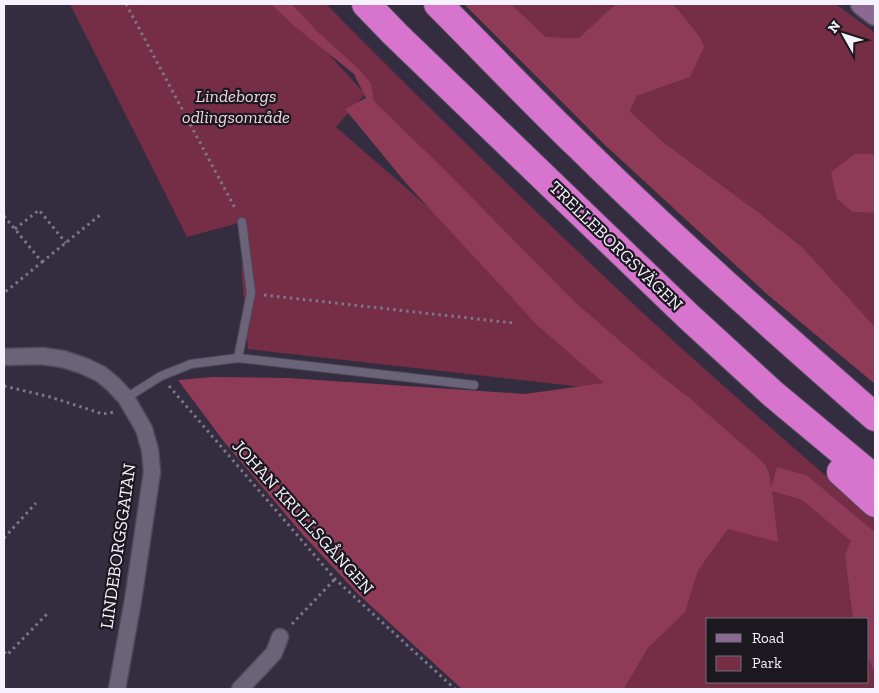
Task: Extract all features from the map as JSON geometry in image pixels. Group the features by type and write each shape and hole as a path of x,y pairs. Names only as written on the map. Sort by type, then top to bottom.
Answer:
{"highway":[{"name":"TRELLEBORGSVÄGEN","path":"366,4 688,316 773,394 875,479"},
{"path":"438,4 580,147 735,293 875,417"},
{"path":"773,394 802,434 844,476 875,503"}],"street":[{"path":"862,4 875,14"},
{"name":"LINDEBORGSGATAN","path":"4,357 42,356 63,359 101,374 126,398 144,429 150,450 152,472 131,609 116,689"},
{"path":"240,689 274,653 280,637"}],"lane":[{"path":"238,358 251,293 242,222"},
{"path":"126,398 161,376 191,364 238,358 474,385"}],"path":[{"path":"126,4 242,222"},
{"path":"15,229 39,210 66,243"},
{"path":"4,293 100,215"},
{"path":"4,216 42,262"},
{"path":"251,293 513,323"},
{"name":"JOHAN KRULLSGÅNGEN","path":"161,376 335,579 455,689"},
{"path":"4,386 50,397 103,414 114,412 126,398"},
{"path":"4,538 36,503"},
{"path":"280,637 335,579"},
{"path":"4,652 7,655 47,614"}],"green space":[{"name":"Lindeborgs odlingsområde","path":"70,4 283,4 365,94 336,127 643,394 248,349 242,276 242,222 187,237"},
{"path":"292,4 326,4 483,160 643,313 875,519 875,532 808,476 771,490 770,474 765,464 575,302 374,101 371,83"},
{"path":"511,4 617,4 579,38 546,37"},
{"path":"673,4 836,4 875,33 875,156 872,154 853,212 875,213 875,327 803,248 758,212 663,142 630,111 637,96 690,77"},
{"path":"771,490 802,500 852,541 845,557 853,618 706,618 706,683 869,683 869,659 875,674 875,689 624,689 648,648 684,612 698,571 728,529"}],"shaded area":[{"path":"271,4 292,4 371,83 374,101 575,302 765,464 770,475 771,488 777,467 808,476 875,532 875,674 869,659 869,618 853,618 845,557 851,541 802,500 772,491 778,542 728,529 698,571 685,612 648,648 624,689 462,689 358,594 304,536 225,443 178,380 213,377 288,378 525,394 604,383 537,325 405,182 345,109 366,98 354,74 292,24"},
{"path":"464,4 511,4 546,37 579,38 617,4 673,4 700,37 704,47 690,77 637,96 630,111 663,142 758,212 803,248 875,327 875,384 768,295 606,146"},
{"path":"855,154 872,154 875,156 875,213 853,212 837,199 831,172"}]}
